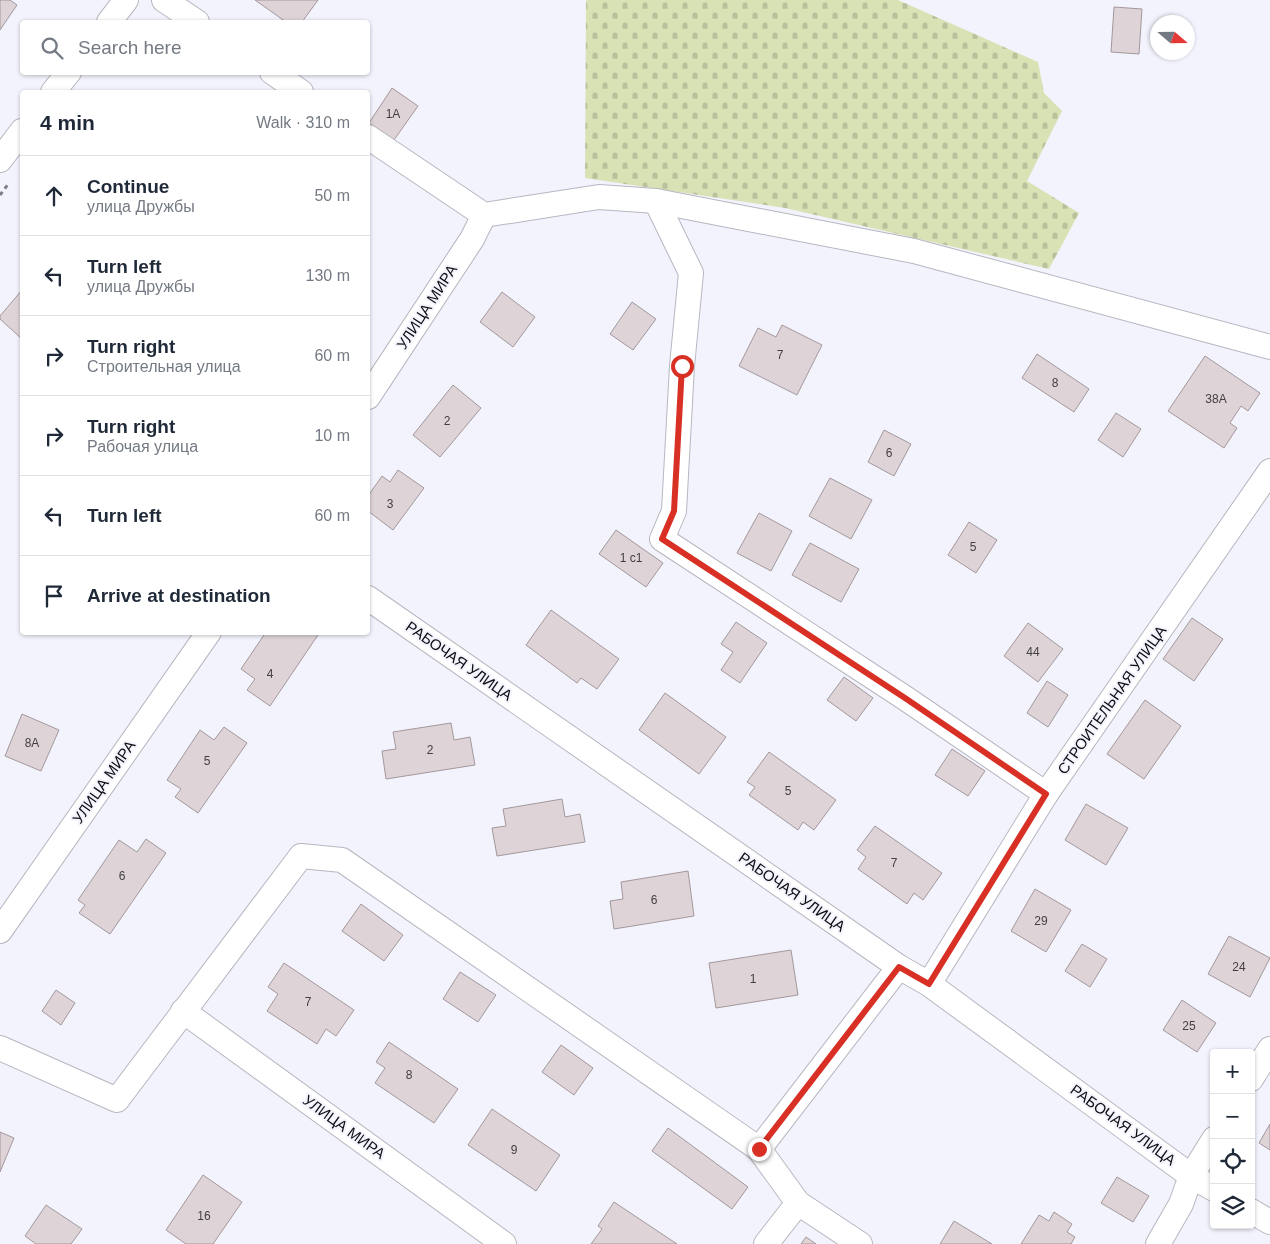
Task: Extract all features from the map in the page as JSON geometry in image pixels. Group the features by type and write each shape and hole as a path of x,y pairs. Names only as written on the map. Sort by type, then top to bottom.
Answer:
{"street":[{"path":"110,20 126,0"},
{"path":"164,0 194,20"},
{"path":"55,90 67,75"},
{"path":"276,75 298,90"},
{"path":"0,160 20,134"},
{"path":"370,138 484,215 599,196 656,200 914,251 1270,347"},
{"path":"656,200 691,273 682,366 674,511 662,539 905,698 1046,794"},
{"name":"УЛИЦА МИРА","path":"370,394 472,238 484,215"},
{"name":"СТРОИТЕЛЬНАЯ УЛИЦА","path":"929,984 1046,794 1270,471"},
{"name":"РАБОЧАЯ УЛИЦА","path":"370,599 899,967 929,984 1191,1176 1210,1187"},
{"name":"УЛИЦА МИРА","path":"0,931 207,635"},
{"path":"0,1048 117,1100 301,856 342,860 759,1149 798,1203 860,1244"},
{"path":"759,1149 899,967"},
{"name":"УЛИЦА МИРА","path":"183,1011 504,1244"},
{"path":"1255,1073 1270,1049"},
{"path":"1158,1244 1182,1204 1191,1176 1210,1145"},
{"path":"766,1244 798,1203"},
{"path":"1255,1213 1270,1222"}],"green space":[{"path":"586,0 898,0 1038,62 1044,93 1062,111 1027,181 1079,213 1049,269 785,208 585,178"}],"building":[{"path":"0,0 10,0 17,5 0,30"},
{"path":"255,0 318,0 303,20 283,20"},
{"path":"1114,7 1142,9 1139,54 1111,52"},
{"path":"392,88 418,106 394,140 370,124"},
{"path":"20,292 20,337 0,319 0,316"},
{"path":"502,292 535,317 513,347 480,322"},
{"path":"632,302 656,319 633,350 610,334"},
{"path":"782,325 822,345 797,395 739,366 758,328 776,337"},
{"path":"1037,354 1089,389 1074,412 1022,378"},
{"path":"1205,356 1260,393 1248,411 1241,406 1230,423 1237,428 1224,448 1168,411"},
{"path":"453,385 481,408 440,457 413,435"},
{"path":"1116,413 1141,429 1123,457 1098,440"},
{"path":"884,430 911,444 894,476 868,462"},
{"path":"398,470 424,488 393,530 370,513 370,493 382,476 390,482"},
{"path":"830,478 872,500 851,539 809,516"},
{"path":"759,513 792,531 771,571 737,553"},
{"path":"969,522 997,540 976,573 948,555"},
{"path":"616,530 663,563 646,587 599,554"},
{"path":"810,543 859,569 841,602 792,575"},
{"path":"551,610 619,659 597,689 581,678 577,683 526,645"},
{"path":"1192,618 1223,639 1194,681 1163,659"},
{"path":"736,622 767,643 740,683 721,670 733,652 721,644"},
{"path":"1028,623 1063,649 1038,682 1004,656"},
{"path":"264,635 318,635 270,706 247,690 255,679 241,669"},
{"path":"844,677 873,698 856,721 827,700"},
{"path":"1047,681 1068,695 1048,727 1027,713"},
{"path":"665,693 726,737 699,774 639,730"},
{"path":"1145,700 1181,726 1144,779 1107,754"},
{"path":"22,714 59,730 41,771 5,756"},
{"path":"451,723 454,740 470,737 475,765 386,779 382,751 396,749 393,732"},
{"path":"224,727 247,743 198,813 175,797 181,789 167,780 200,730 214,740"},
{"path":"952,749 985,771 968,796 935,775"},
{"path":"769,752 836,800 814,830 803,822 798,830 749,795 755,787 747,782"},
{"path":"562,799 565,817 580,814 585,842 497,856 492,828 506,826 503,809"},
{"path":"1086,804 1128,828 1106,865 1065,840"},
{"path":"875,826 942,873 923,900 914,893 907,904 858,869 866,857 857,850"},
{"path":"146,839 166,853 110,934 79,913 85,905 78,900 119,840 137,852"},
{"path":"688,871 694,916 614,929 610,901 623,899 621,882"},
{"path":"1035,889 1071,910 1046,952 1011,931"},
{"path":"361,904 403,935 384,961 342,931"},
{"path":"1229,936 1270,958 1250,997 1208,974"},
{"path":"1082,944 1107,959 1090,987 1065,971"},
{"path":"791,950 798,995 716,1008 709,963"},
{"path":"284,963 354,1010 336,1036 326,1029 317,1044 267,1011 278,994 268,987"},
{"path":"460,972 496,995 478,1022 443,999"},
{"path":"56,990 75,1003 61,1025 42,1011"},
{"path":"1182,1000 1216,1023 1197,1052 1163,1030"},
{"path":"389,1042 458,1089 434,1123 375,1083 385,1068 376,1062"},
{"path":"561,1045 593,1068 574,1095 542,1072"},
{"path":"492,1109 560,1155 536,1191 468,1145"},
{"path":"1270,1124 1270,1150 1259,1143"},
{"path":"668,1128 748,1187 732,1209 652,1151"},
{"path":"0,1132 14,1138 0,1172"},
{"path":"203,1175 242,1202 213,1244 186,1244 166,1230"},
{"path":"1117,1177 1149,1196 1133,1222 1101,1203"},
{"path":"614,1202 677,1244 591,1244 602,1229 598,1226"},
{"path":"46,1205 82,1229 71,1244 36,1244 25,1236"},
{"path":"1054,1212 1072,1224 1067,1232 1075,1237 1071,1244 1021,1244 1039,1215 1049,1221"},
{"path":"954,1221 992,1244 940,1244"},
{"path":"806,1237 816,1244 801,1244"}],"route":[{"path":"682,366 674,511 662,539 905,698 1046,794 929,984 899,967 759,1149"}]}
